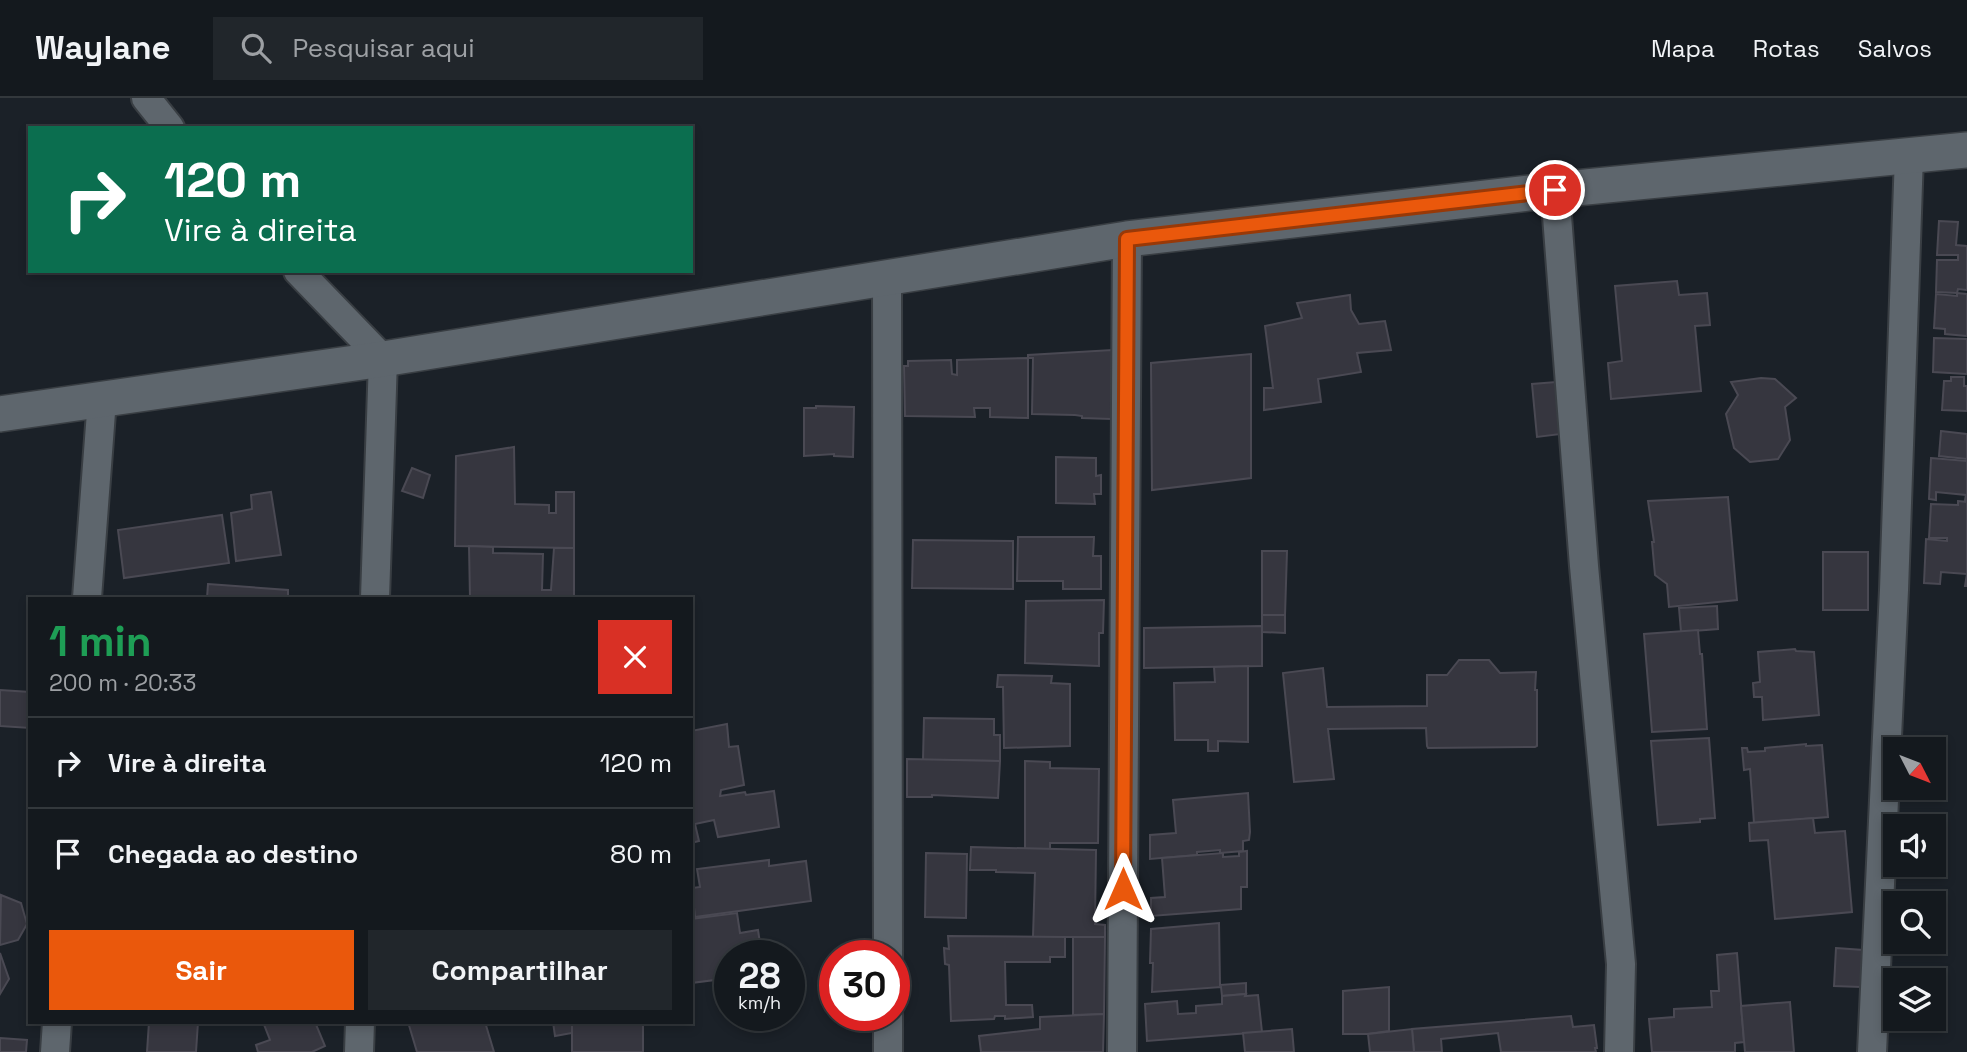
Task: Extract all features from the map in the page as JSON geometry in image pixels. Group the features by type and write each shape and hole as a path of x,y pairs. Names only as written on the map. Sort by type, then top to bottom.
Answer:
{"street":[{"path":"146,98 168,126"},
{"path":"0,414 383,359 1127,239 1555,190 1967,149"},
{"path":"1872,1052 1894,604 1909,155"},
{"path":"1555,190 1584,566 1621,964 1619,1052"},
{"path":"1122,1052 1127,239"},
{"path":"300,273 383,359 375,597"},
{"path":"887,278 888,940"},
{"path":"87,597 102,400"},
{"path":"55,1052 57,1024"},
{"path":"359,1052 360,1024"},
{"path":"888,1031 888,1052"}],"building":[{"path":"1939,221 1958,222 1956,245 1967,246 1967,290 1958,289 1957,293 1936,292 1937,260 1958,260 1958,255 1937,255"},
{"path":"1677,281 1679,295 1707,293 1710,325 1695,326 1701,391 1611,399 1608,363 1622,361 1615,286"},
{"path":"1957,293 1967,294 1967,336 1945,334 1945,329 1934,328 1936,294 1957,296"},
{"path":"1350,295 1351,310 1359,324 1385,321 1391,350 1357,353 1361,372 1318,379 1321,402 1264,410 1264,388 1273,388 1265,326 1302,318 1297,303"},
{"path":"1934,338 1967,339 1967,374 1933,372"},
{"path":"1112,350 1111,419 1032,414 1033,358 1028,358 1028,355"},
{"path":"1251,354 1251,478 1152,490 1151,363"},
{"path":"1028,358 1028,418 990,417 990,408 974,408 975,417 905,416 904,366 908,366 908,361 951,360 952,374 957,375 957,360"},
{"path":"1951,377 1964,377 1964,386 1967,386 1967,411 1942,410 1944,381 1951,381"},
{"path":"1775,379 1796,398 1785,407 1790,440 1778,459 1750,462 1734,448 1726,414 1738,395 1731,382"},
{"path":"1556,382 1561,434 1537,437 1532,384"},
{"path":"854,407 853,457 834,454 804,456 804,408"},
{"path":"1941,431 1967,434 1967,459 1939,456"},
{"path":"514,447 515,504 549,505 549,513 556,513 556,492 574,492 574,548 455,546 456,456"},
{"path":"1056,457 1096,458 1096,476 1101,475 1101,494 1094,494 1095,504 1056,503"},
{"path":"1931,458 1967,461 1967,500 1966,495 1936,492 1936,500 1929,499"},
{"path":"412,468 430,475 423,498 402,491"},
{"path":"271,492 281,555 236,561 231,513 252,509 251,495"},
{"path":"1728,497 1737,600 1669,607 1667,584 1655,575 1654,542 1648,501"},
{"path":"1958,501 1967,502 1967,574 1941,572 1940,584 1924,583 1926,539 1947,541 1947,538 1929,538 1931,504 1958,505"},
{"path":"222,515 229,563 124,578 118,530"},
{"path":"1018,537 1094,537 1093,556 1101,556 1101,589 1063,589 1063,581 1017,581"},
{"path":"913,540 1013,541 1013,589 912,588"},
{"path":"469,546 493,547 493,553 543,554 542,590 551,590 554,548 574,548 574,597 470,597"},
{"path":"1262,551 1287,551 1285,615 1262,615"},
{"path":"1823,552 1868,552 1868,610 1823,610"},
{"path":"208,584 288,590 288,597 207,597"},
{"path":"1104,600 1103,633 1099,633 1099,666 1025,663 1026,601"},
{"path":"1717,606 1718,629 1681,632 1679,608"},
{"path":"1262,615 1285,615 1285,633 1262,632"},
{"path":"1262,626 1262,666 1144,668 1144,628"},
{"path":"1698,630 1707,729 1652,732 1644,634"},
{"path":"1795,649 1814,652 1819,715 1763,720 1762,697 1754,697 1753,683 1760,682 1758,652"},
{"path":"1459,660 1489,660 1500,673 1536,672 1537,746 1428,748 1426,728 1328,729 1334,779 1294,782 1283,673 1323,668 1327,707 1427,706 1427,675 1447,675"},
{"path":"1248,666 1248,742 1218,741 1218,751 1208,751 1208,740 1175,740 1174,683 1215,682 1214,667"},
{"path":"998,675 1052,676 1051,683 1070,684 1070,746 1004,748 1003,687 997,687"},
{"path":"0,690 28,692 28,728 0,726"},
{"path":"924,718 994,719 994,735 1000,735 1000,761 923,760"},
{"path":"727,724 729,747 738,746 744,785 721,790 720,796 774,791 779,827 718,837 714,820 695,824 699,841 693,842 693,731"},
{"path":"1709,738 1715,818 1700,819 1700,822 1658,825 1651,741"},
{"path":"1822,745 1828,817 1754,823 1750,769 1744,770 1742,748 1747,748 1748,752 1765,751 1765,748"},
{"path":"907,759 1000,761 998,798 932,795 907,797"},
{"path":"1025,761 1050,762 1050,768 1099,769 1098,843 1050,843 1050,849 1025,849"},
{"path":"1248,793 1250,832 1249,840 1243,841 1243,851 1220,853 1220,850 1150,859 1150,835 1176,833 1173,800"},
{"path":"1813,818 1815,833 1845,831 1852,912 1775,919 1768,840 1750,841 1749,823"},
{"path":"971,847 1096,850 1095,924 1105,925 1105,937 1033,937 1035,873 970,870"},
{"path":"1247,851 1247,887 1241,887 1241,909 1151,916 1151,898 1165,897 1162,858 1223,853 1223,857 1239,856 1239,852"},
{"path":"926,853 967,854 966,918 925,917"},
{"path":"769,860 769,866 806,861 811,901 695,917 693,888 700,887 697,869"},
{"path":"1,895 21,903 27,924 18,940 0,945"},
{"path":"737,913 740,933 758,930 760,940 714,940 714,980 693,983 693,919"},
{"path":"1219,923 1220,985 1246,983 1246,994 1222,996 1221,987 1152,992 1151,929"},
{"path":"948,936 1065,937 1065,957 1050,957 1050,962 1005,962 1006,1005 1032,1005 1033,1017 1005,1019 1005,1016 995,1016 994,1019 951,1021 949,965 945,964 944,948 949,949"},
{"path":"1073,937 1105,937 1104,1014 1073,1015"},
{"path":"1836,948 1863,950 1861,987 1834,986"},
{"path":"0,953 9,979 0,994"},
{"path":"1737,953 1744,1042 1735,1043 1735,1052 1652,1052 1649,1019 1674,1017 1674,1009 1712,1007 1711,991 1719,991 1717,955"},
{"path":"1389,987 1389,1031 1343,1034 1343,991"},
{"path":"1246,994 1245,996 1258,995 1262,1032 1147,1041 1145,1004 1177,1001 1178,1014 1196,1013 1196,1006 1222,1004 1222,996"},
{"path":"1790,1002 1794,1052 1745,1052 1741,1006"},
{"path":"1104,1014 1103,1052 981,1052 979,1036 1040,1029 1040,1017"},
{"path":"1571,1016 1573,1027 1594,1025 1596,1052 1501,1052 1498,1033 1441,1039 1442,1052 1414,1052 1412,1029"},
{"path":"149,1024 198,1024 196,1052 147,1052"},
{"path":"264,1024 316,1024 325,1046 312,1052 258,1052 256,1045 270,1040"},
{"path":"409,1024 486,1024 494,1052 417,1052"},
{"path":"553,1024 572,1024 572,1033 555,1036"},
{"path":"572,1024 643,1024 643,1052 572,1052"},
{"path":"1292,1029 1294,1052 1245,1052 1243,1033"},
{"path":"1412,1029 1414,1052 1370,1052 1368,1034"},
{"path":"0,1038 27,1040 26,1052 0,1052"}],"route":[{"path":"1123,889 1127,239 1555,190"}]}
